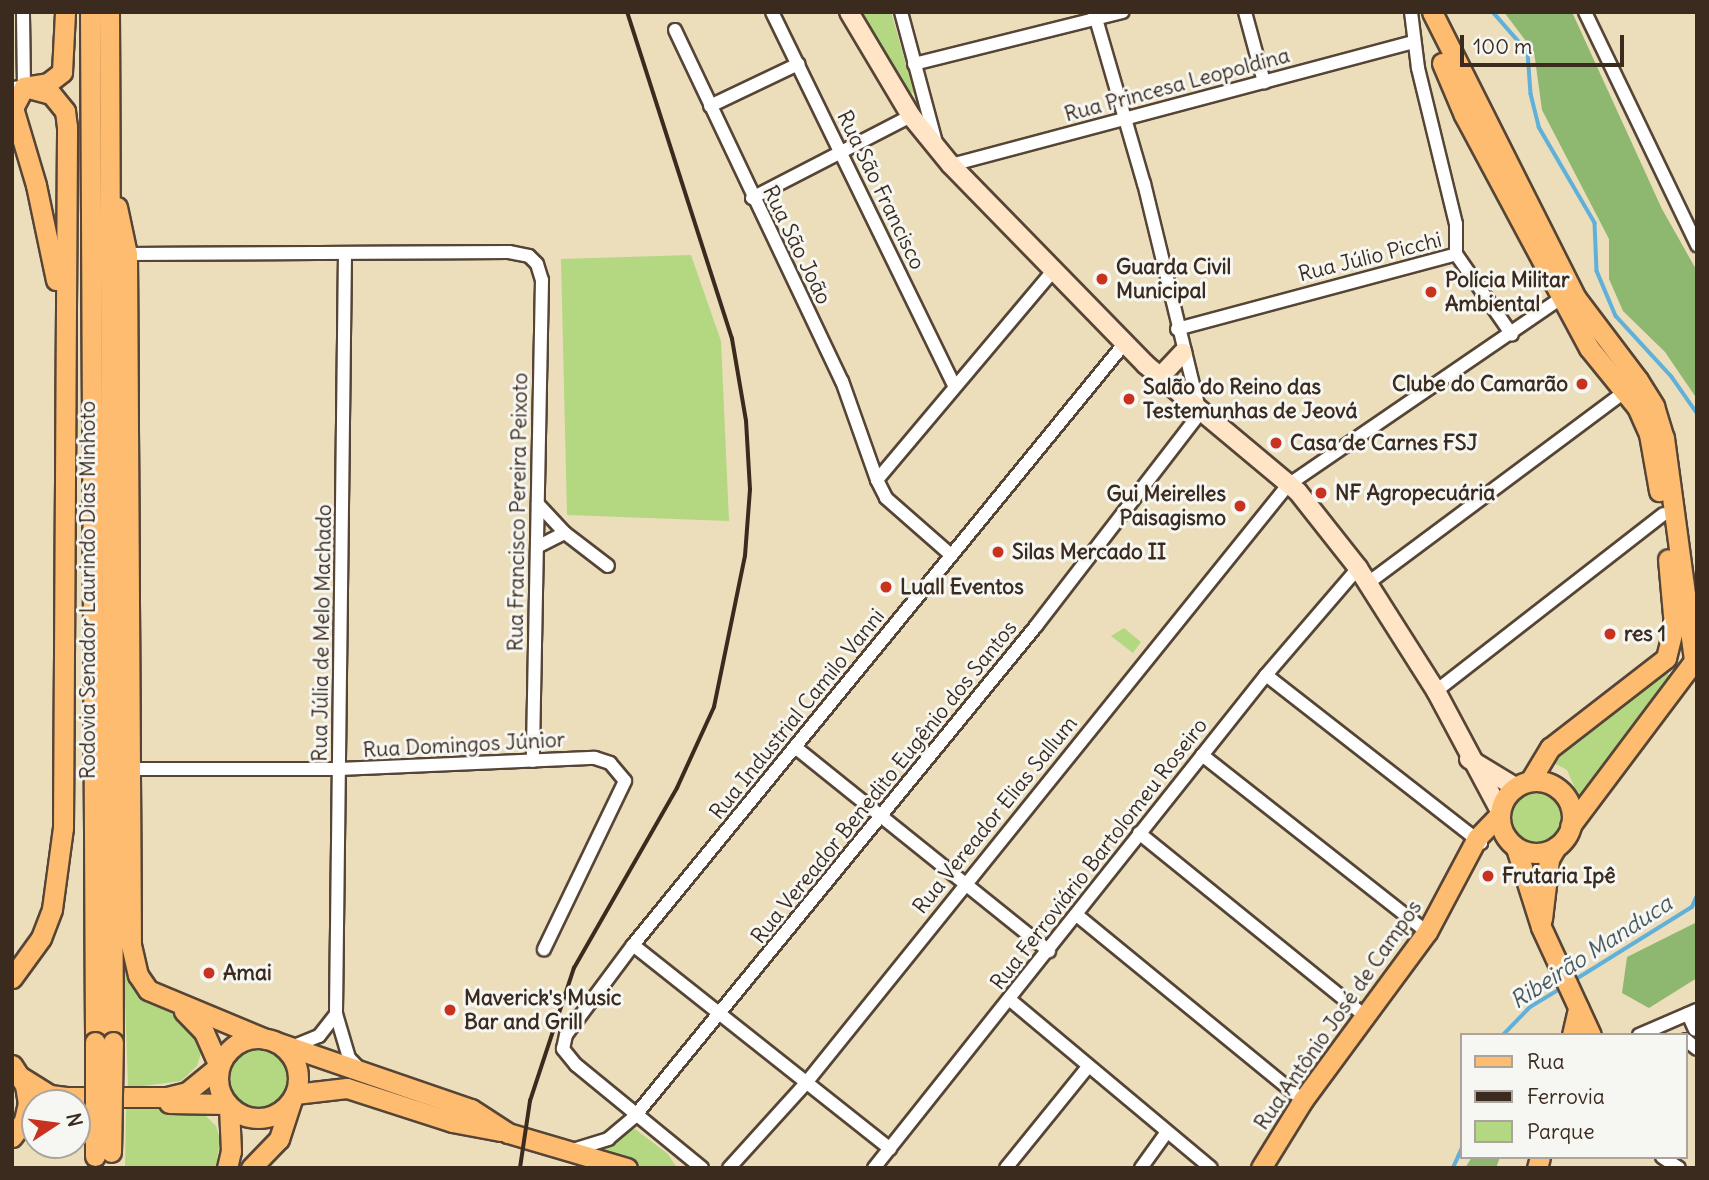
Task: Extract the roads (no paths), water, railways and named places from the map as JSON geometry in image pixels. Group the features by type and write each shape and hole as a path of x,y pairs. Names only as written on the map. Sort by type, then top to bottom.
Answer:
{"main road":[{"path":"18,87 48,83 62,72 65,12"},
{"name":"Rodovia Senador Laurindo Dias Minhoto","path":"90,12 104,1042"},
{"name":"Rodovia Senador Laurindo Dias Minhoto","path":"103,1161 109,12"},
{"path":"849,12 911,116 951,165 1124,344 1200,413 1288,485 1363,575 1436,691 1469,759 1500,813 1505,836 1514,846 1541,927 1563,969 1581,1020 1602,1033"},
{"path":"1420,12 1464,115 1589,348 1626,391 1649,434 1663,514 1674,623 1665,658 1550,748 1500,813"},
{"path":"1432,12 1576,298 1649,397 1664,438 1694,661 1570,826 1549,859 1541,927"},
{"path":"18,87 13,108 18,141 36,185 62,330"},
{"path":"12,978 41,938 52,909 62,839 65,111 51,94 18,87"},
{"path":"108,159 127,254 131,945 138,975 148,990 178,1006 471,1109 508,1133"},
{"path":"1160,377 1182,354"},
{"path":"1469,759 1522,784 1542,781 1564,794 1570,804 1570,826"},
{"name":"Rua Antônio José de Campos","path":"1261,1168 1303,1100 1427,932 1477,845 1500,813"},
{"path":"1477,845 1514,846 1536,853 1556,847"},
{"path":"178,1006 204,1032 219,1066 218,1086 228,1105 231,1151 227,1168"},
{"path":"17,1071 50,1094 66,1097 167,1097 187,1092 219,1066 235,1044 277,1042"},
{"path":"251,1168 279,1139 293,1098 295,1063 277,1042"},
{"path":"16,1133 28,1103 17,1071"},
{"path":"91,1105 228,1105 249,1118 265,1118 293,1098 347,1087 452,1122 576,1149 627,1168"}],"street":[{"path":"18,87 23,12"},
{"name":"Rua São Francisco","path":"772,12 954,385"},
{"path":"901,12 938,150"},
{"path":"914,64 1094,16 1123,12"},
{"path":"1245,12 1264,82"},
{"name":"Rua Júlio Picchi","path":"1177,328 1457,254 1456,224 1413,42 1411,12"},
{"path":"1585,12 1693,229 1697,245"},
{"path":"1094,16 1121,120 1143,184 1182,354 1200,413"},
{"name":"Rua São João","path":"675,30 752,198 842,381 877,480 887,498 951,555"},
{"name":"Rua Princesa Leopoldina","path":"951,165 1413,42"},
{"path":"710,106 798,64"},
{"path":"752,198 911,116"},
{"name":"Rua Francisco Pereira Peixoto","path":"345,253 509,252 529,256 537,264 542,280 533,761"},
{"path":"127,254 345,253"},
{"name":"Rua Júlia de Melo Machado","path":"345,253 336,1014 349,1058 361,1070"},
{"path":"1457,254 1512,335"},
{"path":"877,480 954,385 1053,271"},
{"name":"Rua Vereador Elias Sallum","path":"729,1168 806,1083 1288,485 1512,335 1562,298"},
{"name":"Rua Industrial Camilo Vanni","path":"635,1116 563,1049 566,1035 633,945 1124,344"},
{"name":"Rua Ferroviário Bartolomeu Roseiro","path":"874,1168 1078,916 1139,833 1266,675 1363,575 1626,391"},
{"name":"Rua Vereador Benedito Eugênio dos Santos","path":"576,1149 608,1139 635,1116 1037,626 1200,413"},
{"path":"538,504 565,533 608,566"},
{"path":"1436,691 1663,514"},
{"path":"537,547 565,533"},
{"path":"1266,675 1477,845"},
{"path":"795,747 1049,951"},
{"path":"1202,755 1427,932"},
{"name":"Rua Domingos Júnior","path":"129,769 339,769 595,758 610,763 625,780 544,949"},
{"path":"1139,833 1364,1015"},
{"path":"1078,916 1303,1100"},
{"path":"633,945 890,1149"},
{"path":"1009,999 1087,1068 1211,1168"},
{"path":"1662,1030 1692,1012"},
{"path":"1692,1012 1690,1033 1697,1049"},
{"path":"277,1042 311,1042 336,1014"},
{"path":"1006,1168 1087,1068"},
{"path":"635,1116 702,1168"},
{"path":"1141,1168 1167,1132"},
{"path":"674,1144 686,1168"}],"waterway":[{"name":"Ribeirão Manduca","path":"1493,12 1528,52 1531,94 1539,127 1595,223 1597,271 1616,316 1672,377 1697,413"},
{"name":"Ribeirão Manduca","path":"1573,981 1692,907 1697,896"},
{"name":"Ribeirão Manduca","path":"1505,1033 1530,1007 1563,987"},
{"name":"Ribeirão Manduca","path":"1453,1168 1460,1152"}],"railway":[{"path":"520,1168 530,1101 574,968 677,788 714,707 745,556 750,490 746,421 732,339 627,12"}],"place":[{"name":"Guarda Civil Municipal","path":"1102,279"},
{"name":"Polícia Militar Ambiental","path":"1431,292"},
{"name":"Clube do Camarão","path":"1582,384"},
{"name":"Salão do Reino das Testemunhas de Jeová","path":"1129,399"},
{"name":"Casa de Carnes FSJ","path":"1276,443"},
{"name":"NF Agropecuária","path":"1321,493"},
{"name":"Gui Meirelles Paisagismo","path":"1240,506"},
{"name":"Silas Mercado II","path":"998,552"},
{"name":"Luall Eventos","path":"886,587"},
{"name":"res 1","path":"1610,634"},
{"name":"Frutaria Ipê","path":"1488,876"},
{"name":"Amai","path":"209,973"},
{"name":"Maverick's Music Bar and Grill","path":"450,1010"}]}
